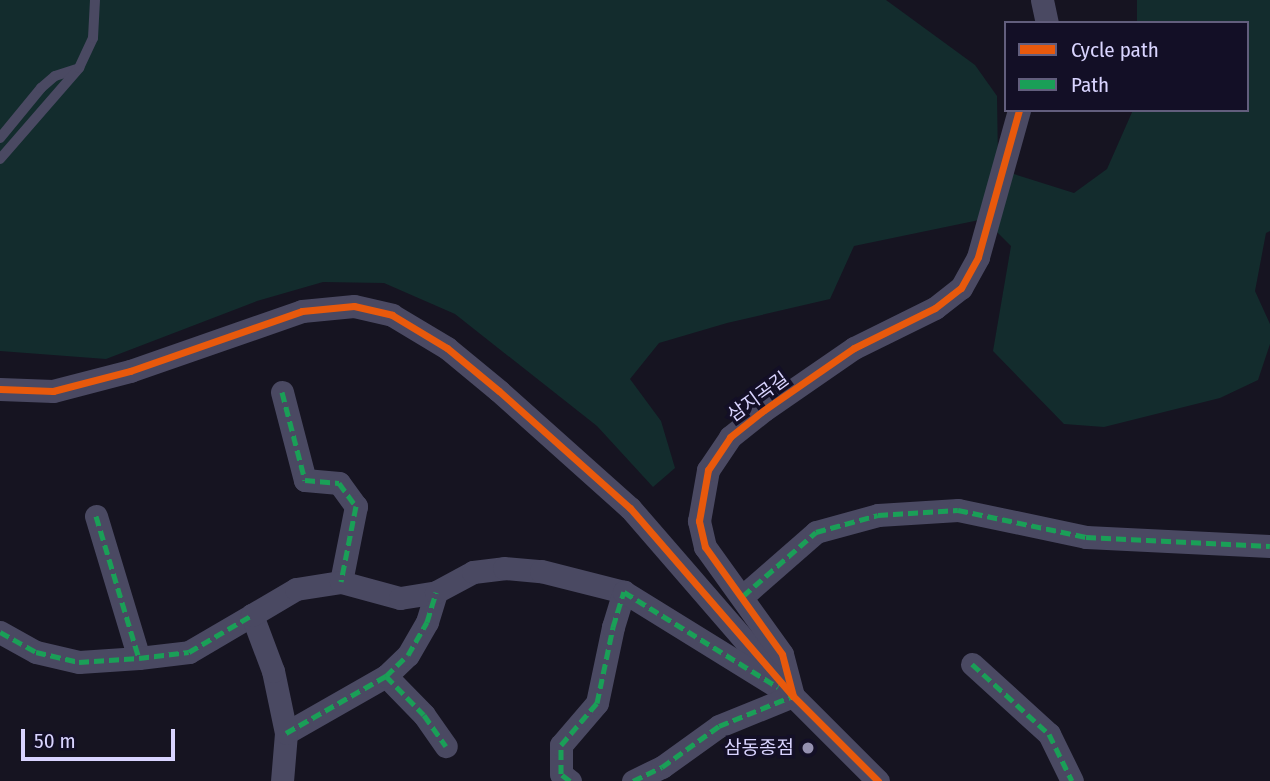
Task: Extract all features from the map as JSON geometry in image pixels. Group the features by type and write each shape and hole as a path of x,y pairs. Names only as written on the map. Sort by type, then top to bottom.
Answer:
{"street":[{"path":"1042,0 1047,21"},
{"name":"삼지곡길","path":"793,696 782,654 743,596 705,547 699,521 708,470 730,437 764,410 854,348 936,308 961,288 978,257 1018,112"},
{"path":"0,389 53,391 130,371 302,311 354,306 392,316 447,348 567,449 630,508 793,696 878,781"},
{"path":"282,392 305,480 339,482 356,506 341,582"},
{"path":"743,596 816,532 878,515 958,510 1086,537 1270,546"},
{"path":"96,516 139,658"},
{"path":"0,632 36,652 79,662 189,652 296,589 341,582 400,598 436,592 472,572 504,568 541,571 624,592 793,696"},
{"path":"286,733 386,676 408,655 427,622 436,592"},
{"path":"570,781 561,774 561,745 597,704 613,627 624,592"},
{"path":"252,615 273,671 286,733 282,781"},
{"path":"972,664 1049,734 1072,781"},
{"path":"386,676 424,715 446,746"},
{"path":"633,781 662,767 719,726 793,696"}],"lane":[{"path":"0,159 79,68 93,38 95,0"},
{"path":"0,138 41,88 55,76 79,68"}],"green space":[{"path":"0,0 886,0 975,65 997,96 998,161 1014,174 1074,193 1107,169 1132,112 1249,112 1249,21 1137,21 1137,0 1270,0 1270,231 1266,233 1255,291 1270,324 1270,344 1258,380 1220,398 1104,427 1064,424 993,351 1011,246 984,219 854,246 830,299 727,323 659,343 630,379 661,421 675,468 653,487 597,426 455,314 384,283 323,282 257,301 106,359 0,351"}],"marked path":[{"path":"282,392 305,480 339,483 356,506 341,582"},
{"path":"743,596 816,532 878,515 958,510 1086,537 1270,546"},
{"path":"96,516 139,658"},
{"path":"286,733 386,676 408,655 427,622 436,592"},
{"path":"570,781 561,774 561,745 597,703 613,627 624,592 778,687"},
{"path":"0,632 36,652 79,662 139,658 189,652 252,615"},
{"path":"972,664 1049,734 1072,781"},
{"path":"386,676 424,715 446,746"},
{"path":"633,781 662,767 719,726 793,696"}],"cycle path":[{"path":"878,781 793,696 782,654 705,547 699,521 708,470 730,437 764,410 854,348 935,308 961,288 978,257 1018,112"},
{"path":"0,389 53,391 130,371 302,311 354,306 392,315 447,348 630,508 793,696"}],"place":[{"name":"삼동종점","path":"808,748"}]}
